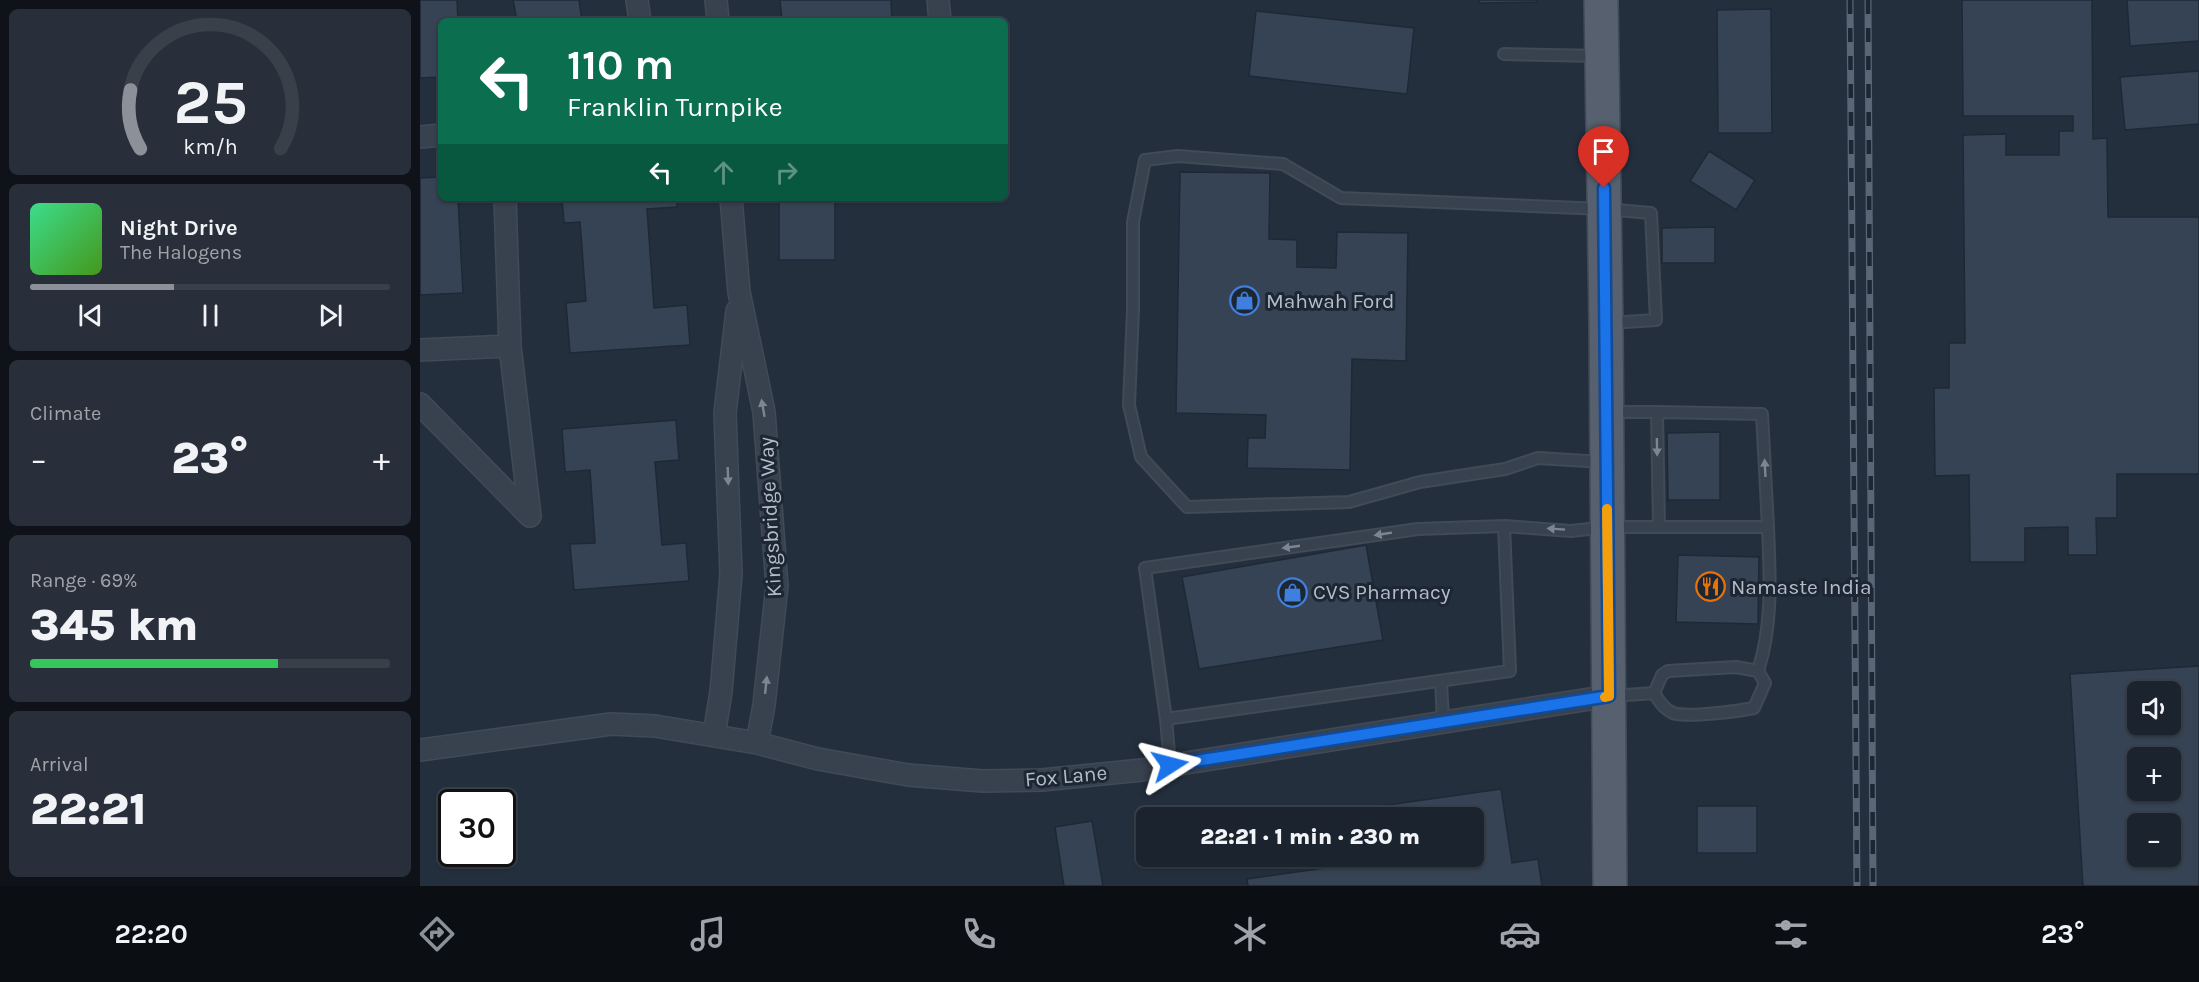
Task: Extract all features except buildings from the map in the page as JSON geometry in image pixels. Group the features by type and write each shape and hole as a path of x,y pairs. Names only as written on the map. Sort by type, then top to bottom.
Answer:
{"main road":[{"path":"1601,0 1610,886"}],"street":[{"path":"638,0 640,18"},
{"path":"716,0 718,18"},
{"path":"938,0 940,18"},
{"path":"420,137 438,135"},
{"path":"420,404 530,516 510,346 505,201"},
{"name":"Kingsbridge Way","path":"731,201 739,292 764,412 777,586 764,705 757,743"},
{"name":"Kingsbridge Way","path":"714,735 731,574 725,413 739,292"},
{"path":"420,350 510,346"},
{"name":"Fox Lane","path":"420,750 611,724 655,726 757,743 818,759 886,771 983,781 1042,780 1170,765 1609,696"}],"lane":[{"path":"1504,54 1602,56"},
{"path":"1606,323 1656,320 1652,213 1341,198 1282,164 1178,156 1145,160 1133,222 1133,310 1129,405 1141,457 1187,507 1349,502 1420,482 1505,469 1538,458 1606,462"},
{"path":"1606,412 1762,414 1770,587 1766,647 1758,671"},
{"path":"1657,412 1659,527"},
{"path":"1170,765 1166,719 1144,568 1418,529 1504,526 1571,531 1607,527 1768,527"},
{"path":"1166,719 1510,671 1504,526"},
{"path":"1736,667 1758,671 1765,682 1754,708 1730,713 1674,713 1661,705 1654,693 1662,675 1668,671 1736,667"},
{"path":"1441,681 1443,722"},
{"path":"1609,696 1654,693"}],"railway":[{"path":"1850,0 1857,886"},
{"path":"1868,0 1873,886"}],"slow traffic":[{"path":"1605,697 1609,696 1607,509"}],"place":[{"name":"Mahwah Ford","path":"1245,301"},
{"name":"Namaste India","path":"1710,587"},
{"name":"CVS Pharmacy","path":"1292,592"}],"route":[{"path":"1170,765 1609,696 1604,188"}]}
